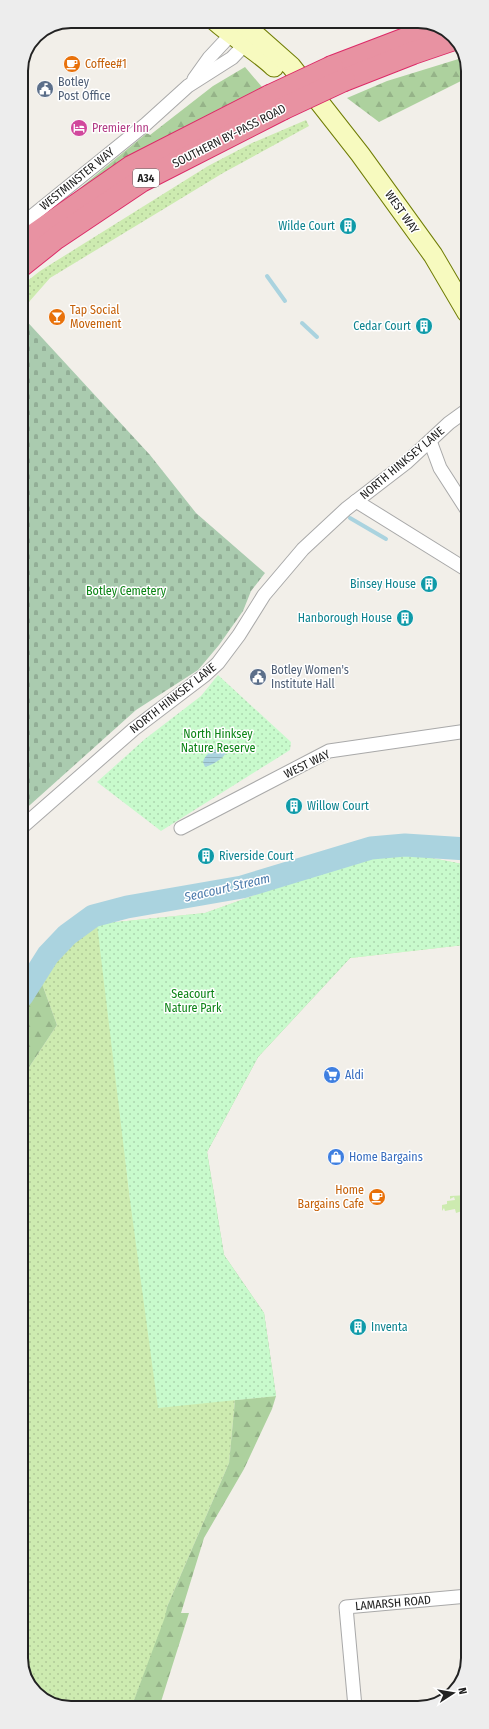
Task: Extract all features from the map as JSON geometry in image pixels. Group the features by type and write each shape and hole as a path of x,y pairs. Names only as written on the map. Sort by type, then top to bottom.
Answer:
{"highway":[{"path":"405,38 425,28"},
{"name":"SOUTHERN BY-PASS ROAD","path":"346,74 405,38 430,29"},
{"name":"SOUTHERN BY-PASS ROAD","path":"28,239 131,167 276,102 346,74 448,41"},
{"path":"346,74 440,56 456,51"},
{"name":"SOUTHERN BY-PASS ROAD","path":"28,260 56,238 141,181 276,102"}],"main road":[{"name":"WEST WAY","path":"232,28 242,32 266,59 328,116 364,160 433,256 461,303"}],"street":[{"name":"WESTMINSTER WAY","path":"28,219 146,124 188,86 232,58 242,32"},
{"name":"NORTH HINKSEY LANE","path":"28,823 134,729 218,663 241,634 264,595 303,549 356,501 407,462 449,423 461,414"},
{"path":"430,441 440,468 461,501"},
{"name":"NORTH HINKSEY LANE","path":"356,501 461,566"},
{"name":"WEST WAY","path":"181,828 329,751 461,732"},
{"name":"LAMARSH ROAD","path":"354,1701 346,1607 461,1597"}],"green space":[{"path":"459,59 461,81 379,122 347,98 387,81"},
{"path":"245,67 262,87 149,151 51,212 147,133 150,135 213,86"},
{"path":"306,120 309,126 223,173 50,278 28,303 28,280 40,271 208,166 252,143"},
{"name":"Botley Cemetery","path":"28,323 150,455 196,513 265,573 251,591 243,611 219,645 198,670 136,710 28,807"},
{"name":"North Hinksey Nature Reserve","path":"218,675 291,742 290,750 161,831 97,782 145,739 201,696"},
{"path":"394,851 408,855 461,864 461,945 350,958 139,1140 125,1155 130,1199 276,1396 235,1400 229,1463 167,1607 166,1617 134,1701 60,1700 50,1695 37,1684 30,1672 28,1658 28,1069 57,1025 41,981 51,961 69,942 97,924 205,913 351,861"},
{"name":"Seacourt Nature Park","path":"394,851 408,855 461,864 461,945 350,958 258,1057 207,1152 224,1255 264,1313 276,1396 158,1408 130,1200 97,924 205,913 351,861"},
{"path":"350,958 258,1057 207,1152 224,1255 264,1313 276,1396 139,1140"},
{"path":"36,976 41,981 57,1025 28,1069 28,987"},
{"path":"461,1195 461,1211 456,1213 455,1209 445,1211 444,1208 442,1211 442,1205 447,1204 447,1201 455,1200 454,1197 450,1199 450,1196"},
{"path":"276,1396 272,1409 244,1469 204,1538 181,1613 189,1613 161,1701 134,1701 165,1617 167,1607 229,1463 235,1400"}],"water":[{"path":"223,747 226,753 217,762 205,767 203,762 206,756 214,750"}],"waterway":[{"path":"267,276 285,301"},
{"path":"302,323 317,337"},
{"path":"350,518 386,539"},
{"name":"Seacourt Stream","path":"28,987 48,955 67,935 93,916 127,907 242,887 371,848 405,845 461,849"}],"place":[{"name":"Coffee#1","path":"72,64"},
{"name":"Botley Post Office","path":"45,89"},
{"name":"Premier Inn","path":"79,128"},
{"name":"Wilde Court","path":"348,226"},
{"name":"Tap Social Movement","path":"57,317"},
{"name":"Cedar Court","path":"424,326"},
{"name":"Binsey House","path":"429,584"},
{"name":"Hanborough House","path":"405,618"},
{"name":"Botley Women's Institute Hall","path":"258,677"},
{"name":"Willow Court","path":"294,806"},
{"name":"Riverside Court","path":"206,856"},
{"name":"Aldi","path":"332,1075"},
{"name":"Home Bargains","path":"336,1157"},
{"name":"Home Bargains Cafe","path":"377,1197"},
{"name":"Inventa","path":"358,1327"}]}
